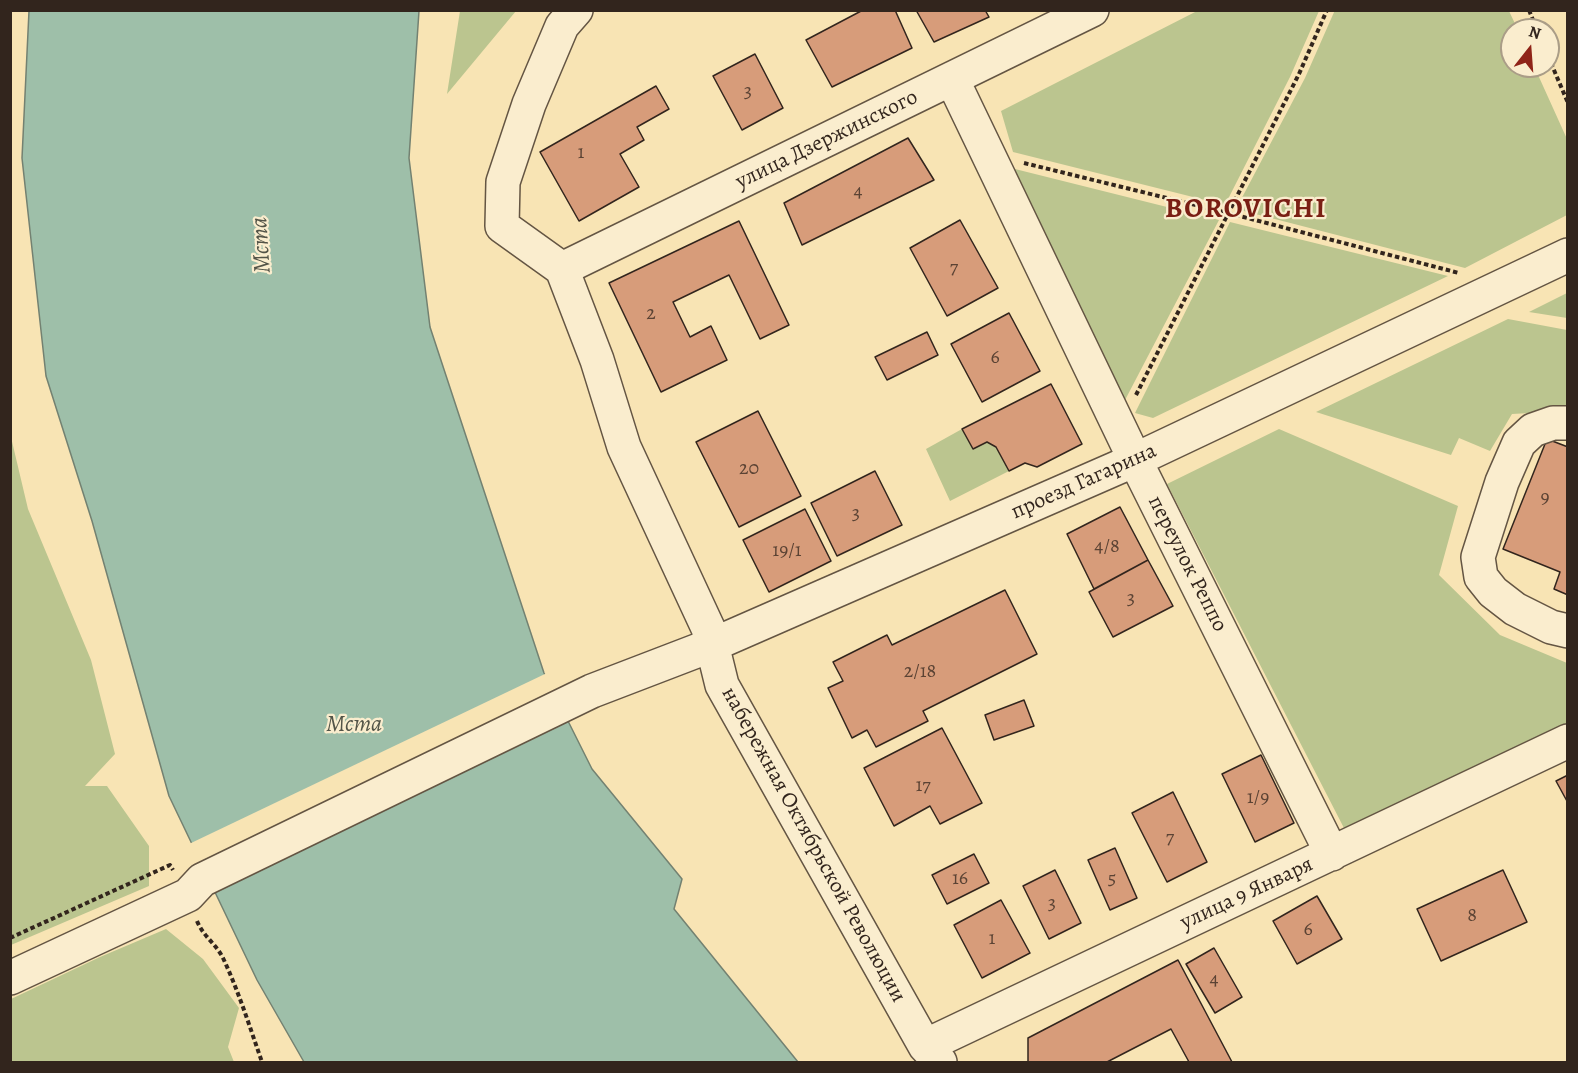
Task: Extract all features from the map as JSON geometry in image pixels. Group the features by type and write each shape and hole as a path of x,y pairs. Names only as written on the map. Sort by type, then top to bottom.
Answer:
{"street":[{"path":"562,269 502,226 503,182 529,104 562,26 576,10"},
{"name":"улица Дзержинского","path":"562,269 1092,10"},
{"name":"переулок Реппо","path":"952,79 1135,460 1332,854"},
{"name":"проезд Гагарина","path":"10,978 592,691 712,645 1135,460 1568,255"},
{"name":"набережная Октябрьской Революции","path":"562,269 597,360 624,447 708,628 722,685 933,1054"},
{"path":"1568,423 1553,423 1533,430 1519,443 1502,482 1478,557 1481,577 1493,592 1515,609 1551,627 1568,631"},
{"name":"улица 9 Января","path":"933,1054 1332,854 1568,741"}],"path":[{"path":"1119,427 1299,74 1327,10"},
{"path":"1557,78 1568,103"},
{"path":"989,154 1466,275"},
{"path":"195,888 201,931 222,956 262,1062"}],"green space":[{"path":"1199,10 1319,11 1290,77 1225,205 1013,152 1001,111"},
{"path":"1335,10 1509,11 1512,18 1500,18 1500,78 1539,78 1567,139 1567,215 1465,268 1236,209 1305,78"},
{"path":"460,11 516,11 447,94"},
{"path":"1011,168 1219,220 1124,402"},
{"path":"1230,222 1448,276 1153,418 1135,413"},
{"path":"1567,293 1567,318 1529,312"},
{"path":"1508,319 1567,330 1567,411 1512,414 1490,451 1459,438 1451,455 1316,412"},
{"path":"962,429 973,449 987,442 996,447 1009,471 950,501 926,449"},
{"path":"1279,429 1458,506 1439,575 1500,635 1567,663 1567,727 1345,830 1167,484"},
{"path":"10,433 28,509 91,660 115,754 85,786 107,786 149,846 149,886 11,945"},
{"path":"166,929 203,959 239,1008 228,1047 234,1062 11,1062 11,999"}],"water":[{"name":"Мста","path":"29,11 419,11 409,158 430,327 544,673 592,769 682,879 674,909 798,1062 304,1062 257,980 169,796 92,521 46,376 22,158"}],"pier":[{"path":"547,673 570,719 206,879 189,844"}],"building":[{"path":"863,10 895,10 912,48 832,87 806,40"},
{"path":"916,10 985,10 989,17 934,42"},
{"path":"755,54 783,108 742,130 713,76"},
{"path":"656,86 669,109 637,127 644,140 620,154 639,187 579,221 540,152"},
{"path":"908,138 934,180 802,245 784,203"},
{"path":"960,220 998,288 947,316 910,248"},
{"path":"739,221 789,325 760,339 729,275 673,302 690,337 711,326 727,360 661,392 609,283"},
{"path":"1009,313 1040,371 982,402 951,344"},
{"path":"927,332 938,355 887,380 875,357"},
{"path":"1051,384 1082,444 1037,467 1025,463 1009,471 996,447 987,442 973,449 962,429"},
{"path":"758,411 801,496 739,527 696,442"},
{"path":"1547,439 1568,447 1568,595 1554,589 1560,572 1503,549"},
{"path":"875,471 902,525 837,556 811,503"},
{"path":"1120,507 1148,560 1094,589 1067,534"},
{"path":"805,509 831,561 769,592 743,540"},
{"path":"1148,560 1173,606 1113,637 1089,592"},
{"path":"1005,590 1037,654 923,711 928,721 876,747 867,730 852,738 828,688 843,681 833,662 887,635 892,645"},
{"path":"1024,700 1034,726 994,740 985,715"},
{"path":"942,728 982,803 940,824 930,806 894,826 864,768"},
{"path":"1261,755 1294,823 1255,842 1222,774"},
{"path":"1568,775 1568,803 1556,781"},
{"path":"1173,792 1207,862 1167,882 1132,813"},
{"path":"1115,848 1137,898 1110,910 1088,860"},
{"path":"974,854 989,883 947,904 932,875"},
{"path":"1055,870 1081,923 1049,939 1023,886"},
{"path":"1503,870 1527,922 1441,961 1417,909"},
{"path":"1317,896 1342,939 1297,964 1273,921"},
{"path":"1001,900 1030,953 982,978 954,925"},
{"path":"1214,948 1242,997 1215,1013 1186,964"},
{"path":"1178,960 1232,1062 1189,1062 1171,1029 1107,1062 1028,1062 1028,1038"}],"district":[{"name":"BOROVICHI","path":"1246,210"}]}
